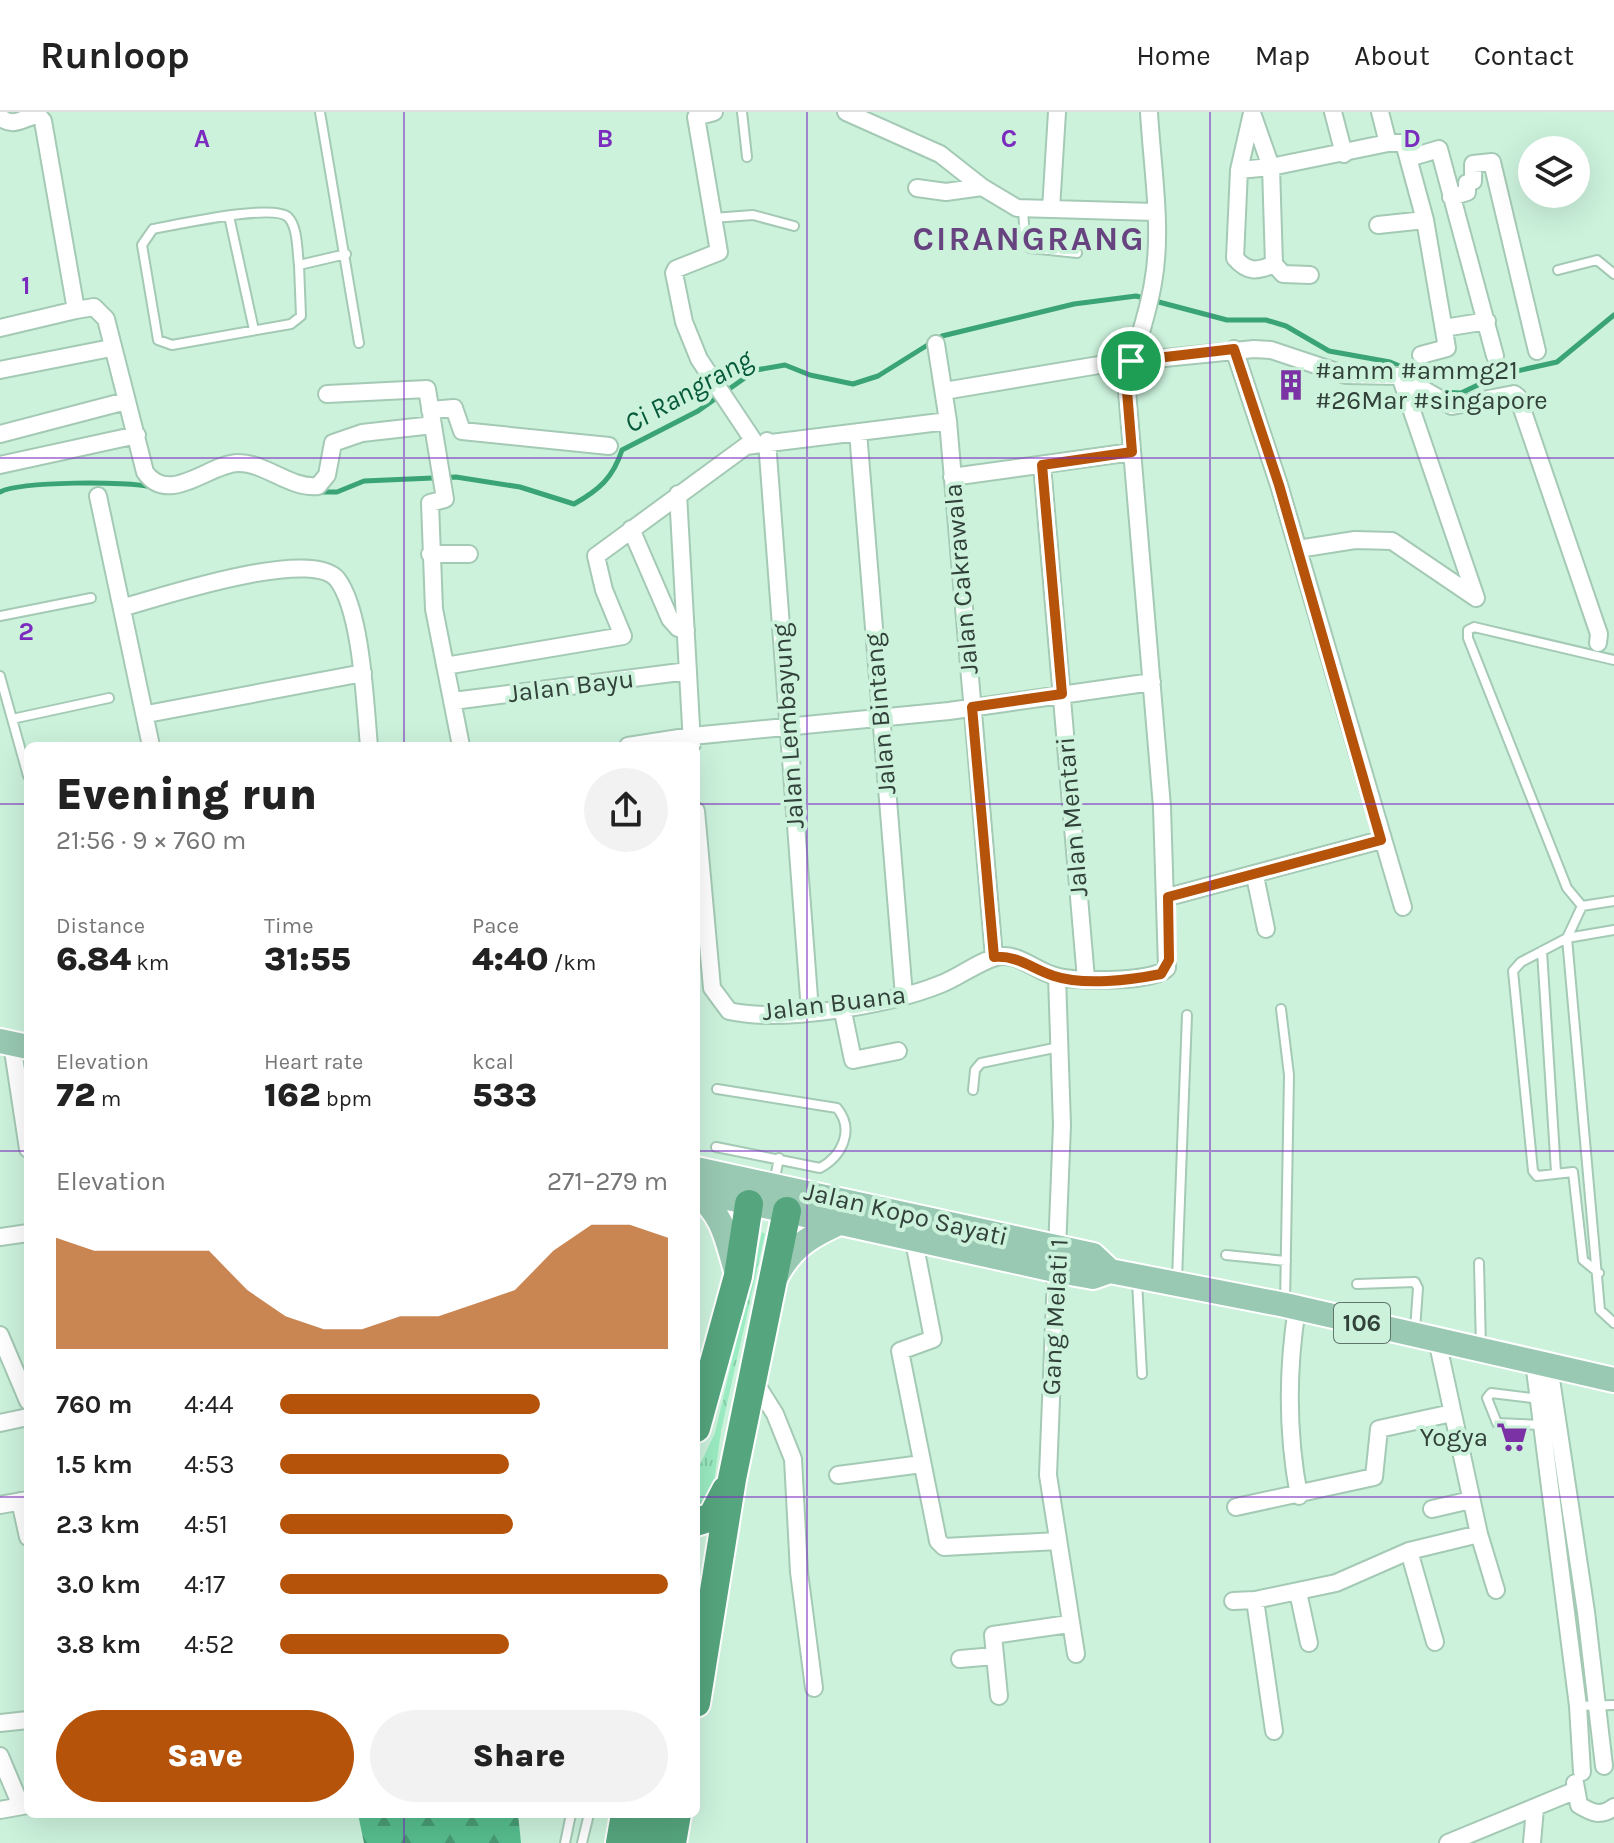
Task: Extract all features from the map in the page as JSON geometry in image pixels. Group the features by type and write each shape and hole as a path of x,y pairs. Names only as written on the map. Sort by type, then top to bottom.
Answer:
{"highway":[{"path":"700,1414 738,1276 771,1193"},
{"path":"700,1678 732,1479 768,1293 771,1193"},
{"path":"700,1521 712,1517 732,1479"},
{"path":"620,1843 624,1818"},
{"path":"635,1843 640,1818"},
{"path":"647,1843 653,1818"},
{"path":"672,1843 676,1818"}],"main road":[{"name":"Jalan Kopo Sayati","path":"700,1170 844,1221 913,1236 1059,1259"},
{"name":"Jalan Kopo Sayati","path":"700,1193 771,1193 1059,1259 1093,1277 1110,1271 1137,1276 1481,1348 1614,1380"},
{"path":"700,1196 714,1208 738,1276"},
{"path":"768,1293 788,1256 800,1243 844,1221"}],"street":[{"path":"714,112 696,115 719,252 674,271 688,335 727,401 761,442"},
{"path":"846,112 940,154 982,187 1023,209 1155,212"},
{"path":"1051,209 1057,112"},
{"path":"994,957 1009,956 1057,977 1086,979 1127,978 1164,972 1169,960 1168,897 1127,391 1131,361 1153,283 1155,212 1149,112"},
{"path":"1333,112 1344,154"},
{"path":"1380,112 1388,143"},
{"path":"1252,113 1271,167 1274,264 1283,274 1310,275"},
{"path":"1252,113 1239,170 1235,258 1244,268 1254,270 1274,264"},
{"path":"0,117 7,123 18,123 35,115 43,121 76,310"},
{"path":"1239,170 1344,154 1388,143 1404,143 1425,220 1447,349 1421,355"},
{"path":"1409,158 1439,149 1456,223 1463,227 1495,356"},
{"path":"1451,197 1467,192 1467,183 1473,181 1473,164 1492,162 1537,351"},
{"path":"917,188 946,192 982,187"},
{"path":"1378,225 1425,220"},
{"path":"0,328 76,310 94,307 101,311 145,472 159,482 179,484 238,462 310,487 318,486 326,479 333,443 432,417 454,408 462,431 609,446"},
{"path":"1444,328 1487,321"},
{"name":"Jalan Cakrawala","path":"936,344 948,421 994,957"},
{"path":"0,370 111,348"},
{"path":"1234,349 1298,549 1403,907"},
{"path":"944,391 1105,364 1234,349 1271,350 1346,375 1400,376 1452,406 1507,394 1518,397 1599,634 1598,643"},
{"path":"1105,364 1127,391"},
{"path":"1298,549 1355,540 1392,541 1476,598 1400,376"},
{"path":"327,394 427,389 445,499 430,503 434,609 460,742"},
{"path":"0,434 126,401"},
{"path":"445,666 623,636 595,557 738,450 761,442 948,421"},
{"name":"Jalan Bintang","path":"858,432 904,996"},
{"path":"0,465 137,435"},
{"name":"Jalan Lembayung","path":"761,442 789,727 810,1011"},
{"path":"952,477 1132,452"},
{"name":"Jalan Mentari","path":"1042,465 1086,979"},
{"path":"678,494 692,741 1152,682"},
{"path":"98,496 147,714 150,742"},
{"path":"631,529 670,619 678,628 686,630"},
{"path":"430,554 469,554"},
{"path":"124,607 285,567 318,568 337,579 356,633 369,742"},
{"name":"Jalan Bayu","path":"453,701 688,671"},
{"path":"147,714 363,673"},
{"path":"1168,897 1381,840"},
{"path":"1255,876 1266,929"},
{"name":"Jalan Buana","path":"700,908 712,988 722,1006 738,1013 810,1011 904,996 943,983 994,957"},
{"name":"Gang Melati 1","path":"1057,977 1060,1046 1059,1259 1048,1475 1076,1654"},
{"path":"842,1007 853,1060 898,1051"},
{"path":"13,1044 24,1121"},
{"path":"0,1237 24,1234"},
{"path":"913,1236 933,1339 900,1351 903,1404 922,1464 938,1541 943,1547 1058,1541"},
{"path":"1291,1307 1290,1444 1299,1496"},
{"path":"0,1335 24,1392"},
{"path":"1426,1337 1452,1413 1479,1534 1496,1590"},
{"path":"1542,1364 1565,1535 1606,1705 1609,1769 1592,1766 1582,1772"},
{"path":"753,1379 775,1414 793,1459 799,1572 814,1688"},
{"path":"1236,1507 1299,1496 1376,1476 1379,1429 1452,1413"},
{"path":"0,1423 24,1418"},
{"path":"838,1475 922,1464"},
{"path":"0,1505 24,1500"},
{"path":"1432,1509 1471,1500"},
{"path":"1233,1601 1255,1600 1336,1583 1409,1551 1479,1534"},
{"path":"1565,1535 1566,1614 1578,1706 1582,1772 1574,1791 1579,1805 1591,1813 1606,1813 1614,1807"},
{"path":"1409,1551 1435,1642"},
{"path":"1298,1592 1309,1643"},
{"path":"1255,1600 1274,1731"},
{"path":"1566,1614 1586,1612"},
{"path":"999,1696 992,1640 995,1632 1069,1624"},
{"path":"960,1659 994,1656"},
{"path":"0,1723 24,1720"},
{"path":"0,1756 24,1806 0,1810"},
{"path":"1448,1843 1574,1791"},
{"path":"1532,1843 1535,1808"}],"lane":[{"path":"320,112 359,343"},
{"path":"742,112 747,157"},
{"path":"1023,209 1025,240 1030,248 1077,253"},
{"path":"281,213 289,218 299,265 301,316 291,324 172,345 163,345 153,328 142,245 153,229 229,216 281,213"},
{"path":"713,218 753,215 794,226"},
{"path":"229,216 254,330"},
{"path":"299,265 346,254"},
{"path":"1558,270 1597,260 1614,274"},
{"path":"0,616 91,598"},
{"path":"1582,906 1567,888 1468,638 1468,630 1474,627 1614,660"},
{"path":"0,676 24,762"},
{"path":"12,719 109,698"},
{"path":"1582,906 1614,901"},
{"path":"1582,906 1567,938 1600,1310 1614,1323"},
{"path":"1599,1273 1583,1260 1575,1175 1569,1171 1537,1176 1533,1171 1513,971 1521,962 1567,938 1614,930"},
{"path":"1542,951 1556,1172"},
{"path":"1281,1009 1289,1075 1286,1261 1291,1307"},
{"path":"1177,1284 1187,1015"},
{"path":"973,1090 975,1070 981,1063 1060,1046"},
{"path":"716,1147 815,1168 824,1166 845,1143 844,1119 839,1111 717,1089"},
{"path":"771,1193 779,1158"},
{"path":"1226,1255 1286,1261"},
{"path":"1479,1263 1481,1348"},
{"path":"1137,1276 1142,1374"},
{"path":"1357,1284 1415,1282 1426,1337"},
{"path":"1545,1399 1491,1393 1487,1398 1497,1423 1548,1425"},
{"path":"1578,1706 1606,1705"},
{"path":"565,1843 570,1818"},
{"path":"582,1843 588,1818"}],"green space":[{"path":"762,1232 765,1234 721,1431 711,1504 700,1511 700,1465 715,1433"},
{"path":"359,1818 518,1818 521,1843 364,1843"}],"waterway":[{"name":"Ci Rangrang","path":"317,492 337,492 364,481 456,477 520,487 574,504 604,482 622,450 698,411 756,370 785,365 810,375 853,384 878,376 942,336 1074,304 1136,296 1227,320 1266,320 1286,326 1329,351 1390,362 1421,375 1432,387"},
{"name":"Ci Rangrang","path":"1439,392 1461,393 1499,375 1557,362 1614,315"},
{"name":"Ci Rangrang","path":"0,492 11,488 74,483 152,487"}],"place":[{"name":"#amm #ammg21 #26Mar #singapore","path":"1291,385"},
{"name":"Yogya","path":"1512,1437"}],"district":[{"name":"CIRANGRANG","path":"1029,239"}],"route":[{"path":"1234,349 1279,485 1381,840 1168,897 1169,960 1161,974 1127,978 1057,977 1009,956 994,957 972,707 1062,694 1042,465 1132,452 1127,391 1131,361 1234,349"}]}
